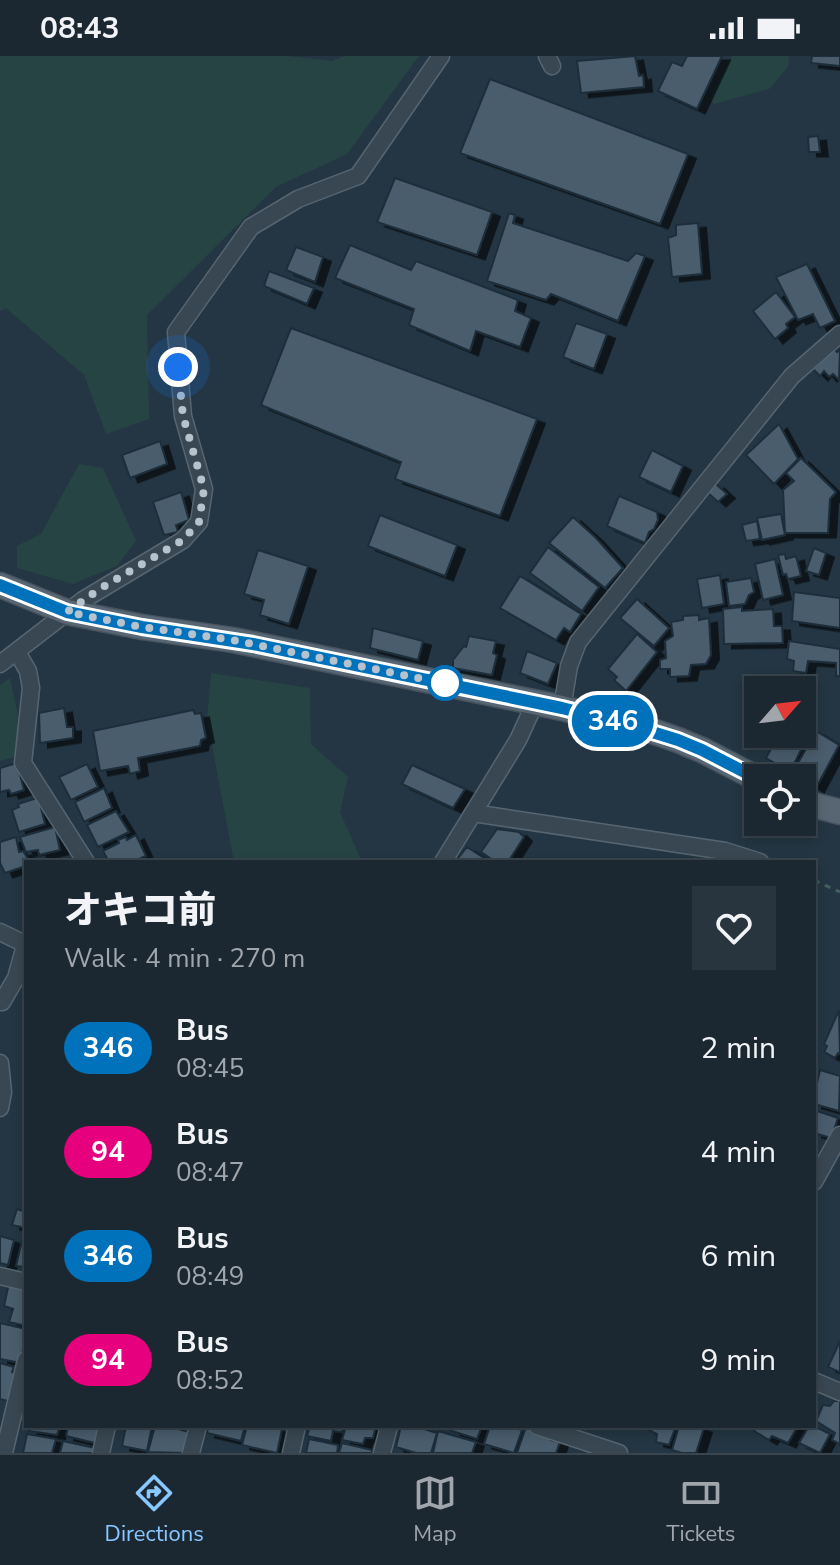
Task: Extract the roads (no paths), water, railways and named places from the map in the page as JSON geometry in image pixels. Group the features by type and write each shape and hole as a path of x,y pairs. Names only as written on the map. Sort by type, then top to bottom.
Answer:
{"main road":[{"path":"3,594 67,612 233,640 562,708 678,740 744,772"},
{"path":"816,806 840,812"}],"street":[{"path":"0,664 98,590 183,540 199,522 204,489 183,416 176,332 251,227 298,199 358,176 441,56"},
{"path":"562,708 569,666 578,642 792,376 840,334"},
{"path":"17,652 28,671 31,688 23,763 85,860"},
{"path":"444,860 518,740 535,703"},
{"path":"473,813 725,851 754,860"},
{"path":"0,932 24,942"},
{"path":"1,1004 16,978 24,950"},
{"path":"0,1063 3,1092 0,1108"},
{"path":"818,1165 840,1135"},
{"path":"0,1276 24,1282"},
{"path":"4,1453 24,1368"},
{"path":"816,1382 840,1392"},
{"path":"101,1453 107,1428"},
{"path":"191,1453 197,1428"},
{"path":"291,1453 297,1428"},
{"path":"382,1453 388,1428"},
{"path":"543,1428 619,1453"}]}
